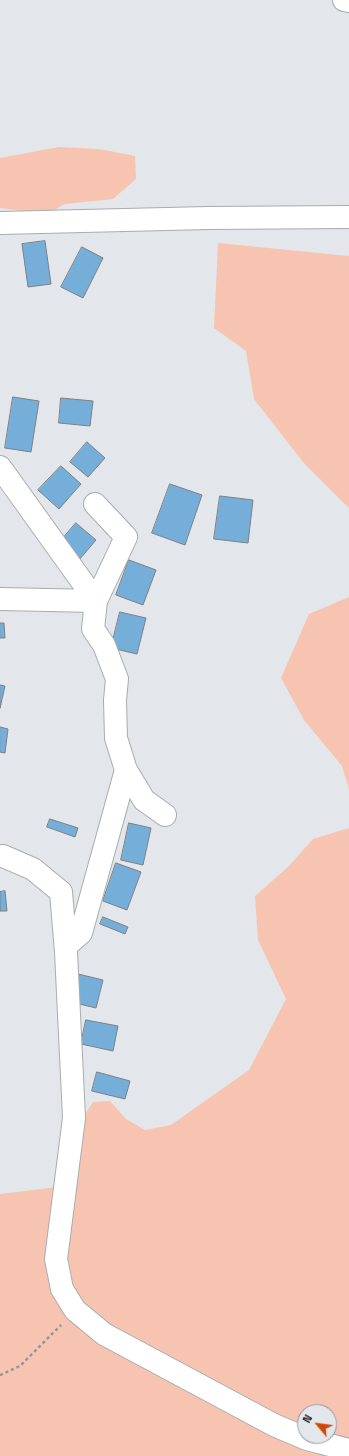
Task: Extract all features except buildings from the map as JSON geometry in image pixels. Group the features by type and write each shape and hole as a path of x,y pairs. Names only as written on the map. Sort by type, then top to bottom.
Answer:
{"street":[{"path":"344,0 349,1"},
{"path":"0,222 349,217"},
{"path":"0,467 96,601"},
{"path":"94,504 126,537 96,601 93,629 104,645 117,679 115,700 116,738 126,770 144,800 166,815"},
{"path":"0,599 96,601"},
{"path":"66,946 81,932 126,770"},
{"path":"0,856 33,869 61,892 66,946 74,1118 56,1259 62,1290 75,1310 104,1334 274,1425 307,1439 349,1450"}],"path":[{"path":"0,1375 20,1366 75,1310"}],"shaded area":[{"path":"59,147 99,149 135,156 136,179 113,199 65,204 47,214 0,208 0,158"},
{"path":"218,243 349,256 349,508 303,462 254,399 246,351 214,328"},
{"path":"349,597 349,789 342,766 304,720 281,678 309,614"},
{"path":"349,828 349,1456 0,1456 0,1194 58,1187 80,1122 93,1102 110,1101 126,1119 145,1130 171,1125 249,1070 286,999 258,940 255,896 288,867 313,839"}]}
